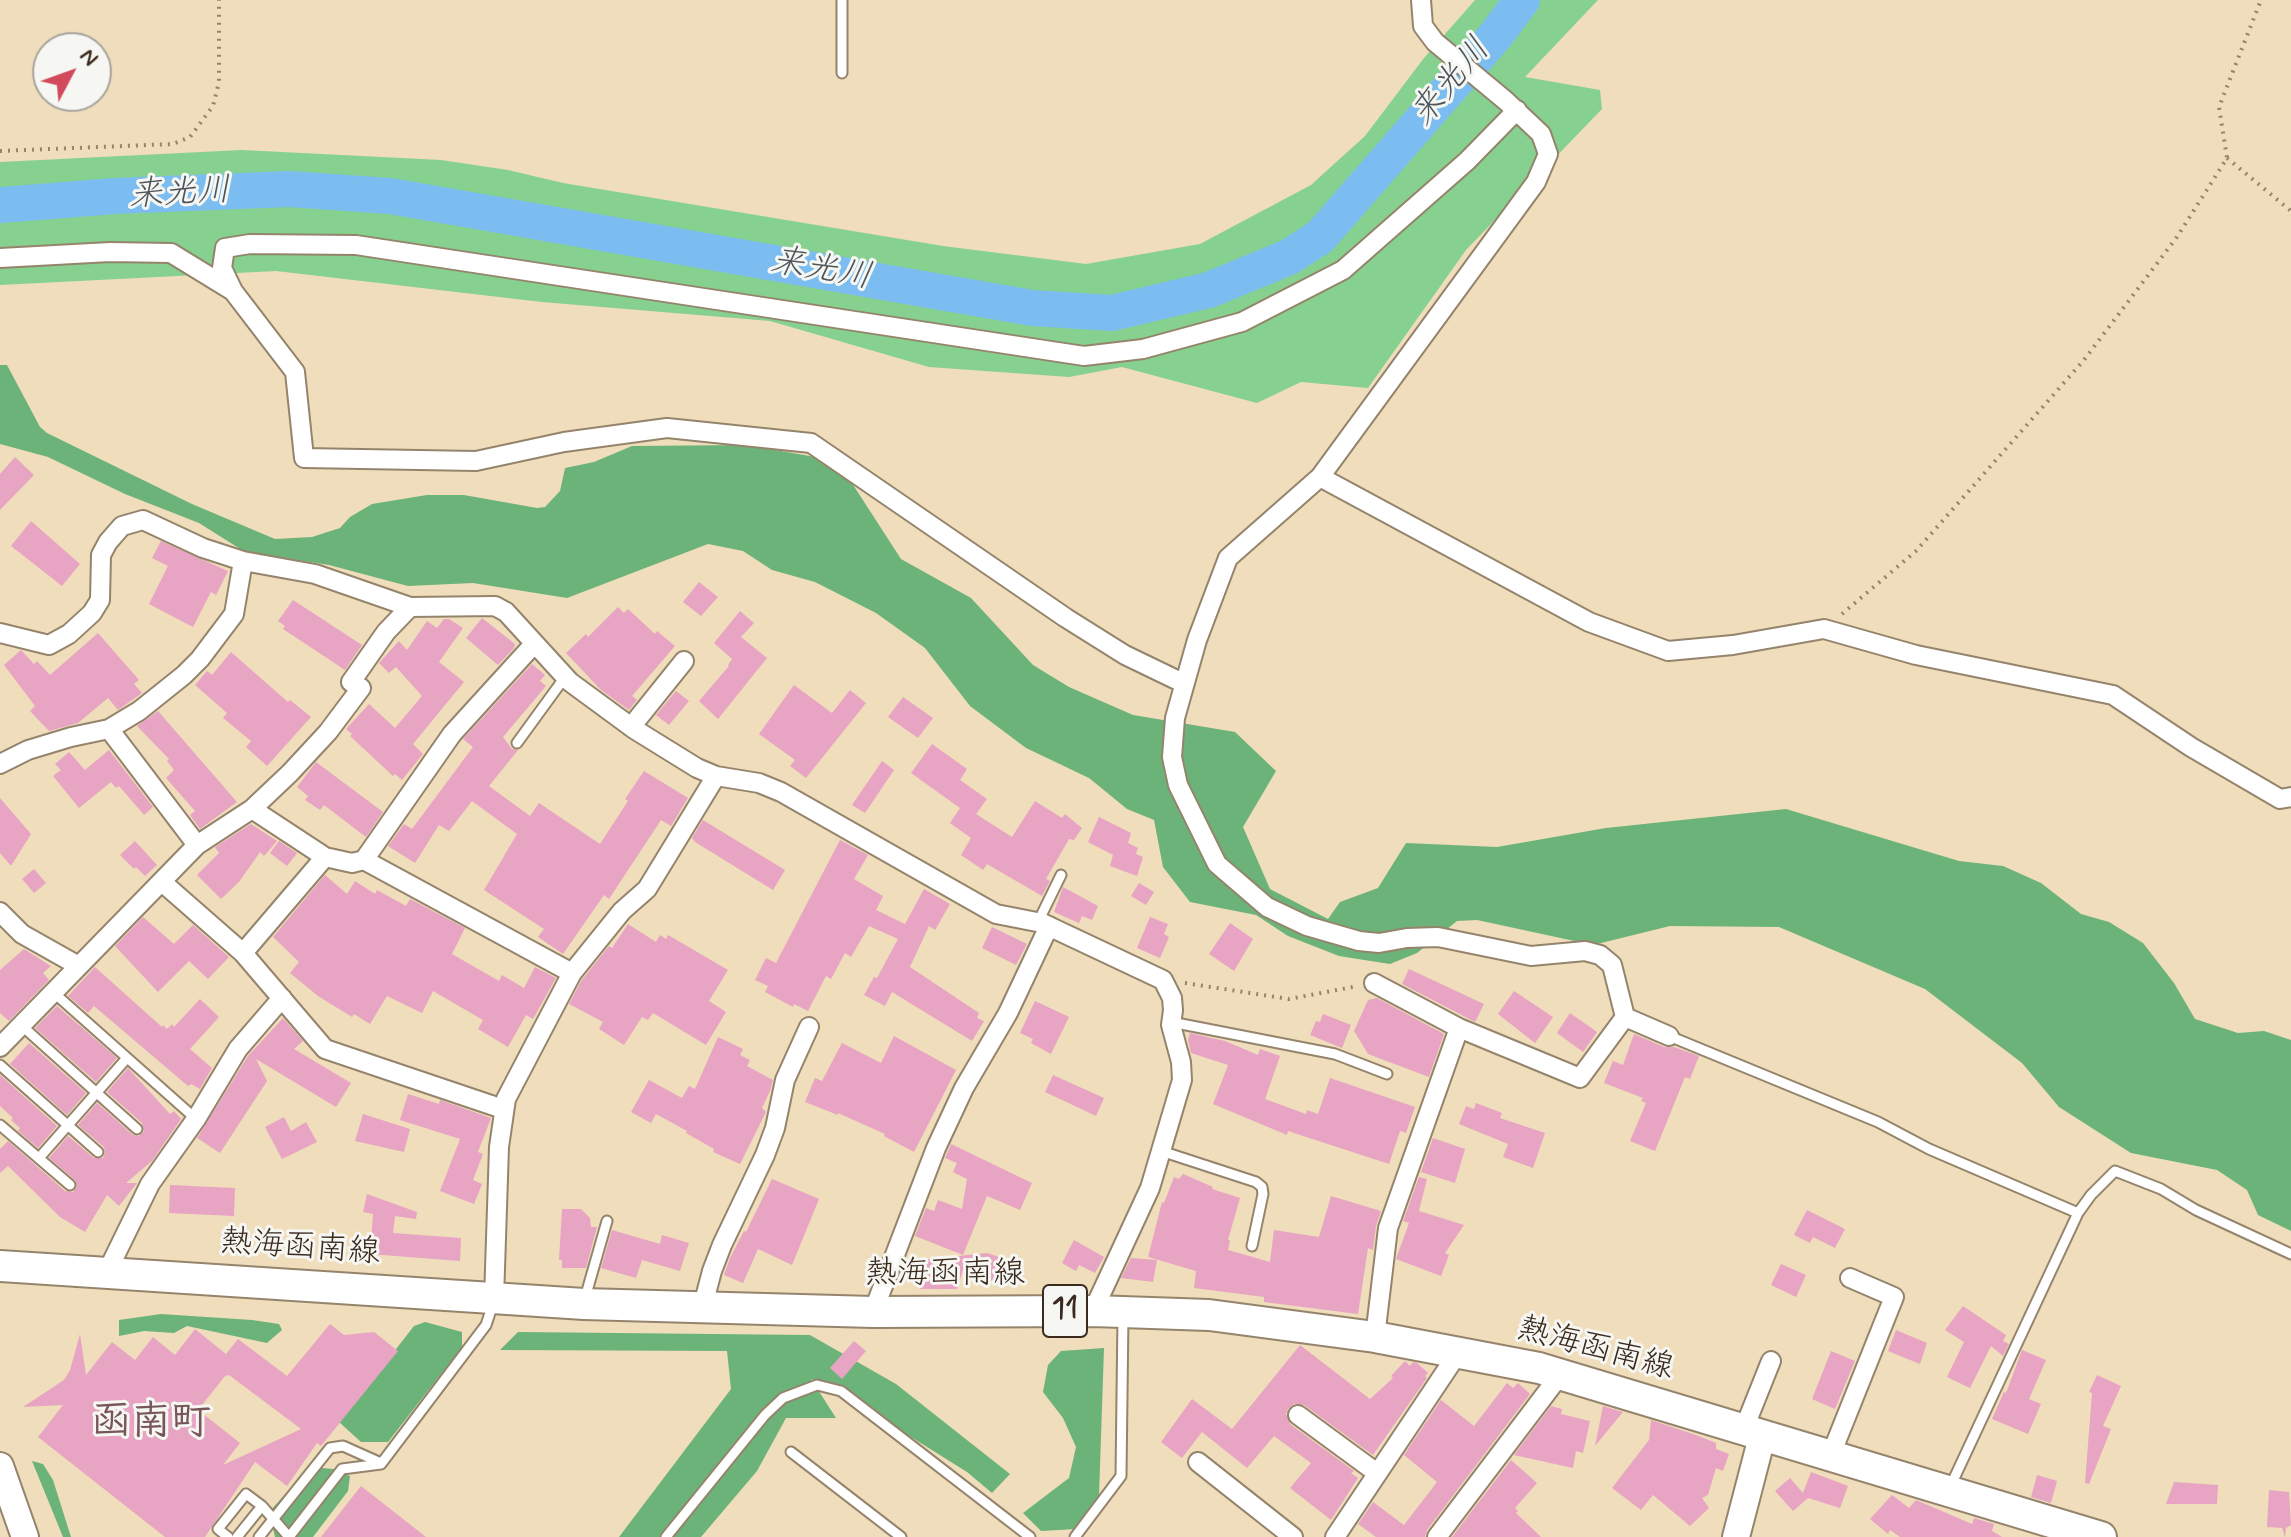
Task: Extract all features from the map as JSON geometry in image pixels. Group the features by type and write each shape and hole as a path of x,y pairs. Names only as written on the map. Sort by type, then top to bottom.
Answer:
{"main road":[{"name":"熱海函南線","path":"0,1266 494,1299 702,1309 1108,1311 1209,1315 1375,1337 1560,1375 2101,1537"}],"street":[{"path":"1421,0 1423,26 1435,42 1541,134 1548,154 1536,182 1320,477 1228,558 1183,683 1175,718 1172,757 1178,785 1217,864 1267,907 1307,926 1359,941 1379,943 1438,937 1531,956 1585,951 1600,955 1612,965 1625,1017"},
{"path":"1183,683 1125,655 1066,618 811,443 667,428 564,442 476,461 304,458 295,372 233,291 222,268 225,248 250,244 356,245 1084,356 1143,349 1242,322 1343,270 1467,161 1512,106"},
{"path":"0,258 110,252 171,253 233,291"},
{"path":"1320,477 1589,622 1668,651 1733,645 1824,629 1916,655 2113,695 2191,747 2280,799 2291,797"},
{"path":"0,633 49,645 69,634 92,613 100,600 101,555 108,542 122,526 143,520 203,548 243,561 315,574 410,607 495,606 506,612 565,677 631,727 697,768 716,776 770,787 986,910 1043,924 1163,980 1172,998 1171,1022 1182,1080 1108,1311"},
{"path":"0,764 28,750 109,729 139,711 200,659 234,614 243,561"},
{"path":"0,1047 197,845 252,809 328,732 361,688 351,682 368,655 410,607"},
{"path":"252,809 325,857 352,863 364,860 452,734 534,644"},
{"path":"631,727 684,661"},
{"path":"109,729 197,845"},
{"path":"494,1299 503,1109 572,973 622,911 647,889 716,776"},
{"path":"243,953 325,857"},
{"path":"364,860 572,973"},
{"path":"162,882 243,953 325,1049 503,1109"},
{"path":"0,912 22,934 77,965"},
{"path":"873,1312 936,1148 964,1088 1008,1013 1043,924"},
{"path":"1374,983 1459,1028 1580,1078 1625,1017"},
{"path":"107,1272 150,1184 196,1119 238,1049 282,998"},
{"path":"1625,1017 1669,1036"},
{"path":"702,1309 722,1245 765,1155 775,1128 785,1080 809,1027"},
{"path":"1375,1337 1388,1228 1459,1028"},
{"path":"1830,1457 1894,1297 1850,1278"},
{"path":"1335,1537 1458,1353"},
{"path":"1736,1537 1753,1434 1771,1361"},
{"path":"1443,1535 1560,1375"},
{"path":"1298,1415 1377,1473"},
{"path":"1198,1462 1293,1537"},
{"path":"0,1466 22,1536"}],"lane":[{"path":"842,0 842,73"},
{"path":"517,743 565,677"},
{"path":"1043,924 1061,875"},
{"path":"53,992 196,1119"},
{"path":"1171,1022 1335,1054 1387,1074"},
{"path":"21,1025 137,1129"},
{"path":"1669,1036 1878,1122 1929,1149 2078,1213"},
{"path":"39,1158 127,1058"},
{"path":"0,1065 98,1152"},
{"path":"0,1125 70,1185"},
{"path":"1161,1151 1256,1182 1262,1187 1252,1246"},
{"path":"1948,1492 2078,1213 2115,1171 2161,1189 2196,1210 2291,1254"},
{"path":"584,1304 607,1221"},
{"path":"228,1537 218,1529 246,1494 274,1518 289,1537 342,1469 381,1464 486,1325 494,1299"},
{"path":"1075,1537 1121,1476 1108,1311"},
{"path":"666,1537 765,1415 783,1398 817,1385 841,1391 1026,1536"},
{"path":"259,1537 330,1448 343,1446 381,1464"},
{"path":"791,1452 901,1537"},
{"path":"237,1537 262,1506"}],"path":[{"path":"0,151 173,144 190,137 213,106 219,82 219,0"},
{"path":"2261,0 2219,107 2227,158 2291,211"},
{"path":"1824,629 1916,551 2084,360 2155,263 2164,256 2227,158"},
{"path":"1163,980 1289,999 1374,983"}],"green space":[{"path":"1475,0 1598,0 1525,77 1600,90 1602,109 1466,250 1368,388 1301,382 1257,403 1122,367 1069,377 929,367 770,321 542,302 276,271 0,285 0,162 242,150 441,160 943,246 1086,264 1200,244 1311,185 1365,136 1424,58"},
{"path":"0,365 7,365 40,427 47,433 192,504 275,539 312,537 340,528 350,517 372,504 427,495 464,495 545,507 560,491 565,468 594,462 632,446 747,445 821,458 848,477 901,559 971,598 1033,665 1069,687 1133,715 1235,732 1276,771 1243,827 1270,889 1328,919 1340,902 1378,888 1406,843 1497,847 1606,828 1786,809 1959,861 2003,866 2041,883 2081,914 2109,922 2143,943 2174,983 2195,1019 2238,1033 2264,1031 2291,1040 2291,1231 2258,1215 2247,1190 2217,1170 2131,1153 2059,1107 2022,1063 1925,989 1779,927 1670,926 1593,945 1477,920 1457,921 1417,953 1390,964 1339,956 1288,936 1256,915 1190,902 1163,867 1154,820 1127,809 1089,778 1026,748 970,706 925,648 876,613 815,582 772,570 743,551 708,544 567,598 473,583 408,586 329,565 245,552 199,523 125,494 48,457 0,444"},
{"path":"161,1314 252,1320 279,1324 282,1330 267,1343 187,1326 174,1333 144,1331 119,1336 119,1320"},
{"path":"425,1322 462,1332 462,1347 388,1442 361,1442 339,1422 414,1326"},
{"path":"518,1332 810,1335 896,1384 1010,1474 992,1493 967,1472 836,1390 811,1379 836,1418 786,1418 757,1471 701,1537 619,1537 731,1389 727,1351 500,1350"},
{"path":"1104,1348 1099,1496 1076,1529 1041,1531 1023,1513 1069,1478 1076,1447 1063,1418 1043,1392 1048,1365 1061,1351"},
{"path":"32,1461 43,1464 53,1480 71,1537 63,1537"},
{"path":"310,1467 334,1469 350,1476 348,1491 313,1537 275,1537 269,1512"}],"building":[{"path":"15,457 34,475 0,510 0,474"},
{"path":"31,521 80,564 62,586 11,546"},
{"path":"161,541 228,571 216,595 211,592 193,627 149,604 168,566 152,558"},
{"path":"699,582 718,597 701,616 683,602"},
{"path":"293,600 362,645 345,670 283,629 285,626 278,621"},
{"path":"618,607 624,613 628,609 655,634 657,631 675,646 632,696 637,700 629,710 601,690 566,653 586,634 588,637"},
{"path":"740,611 754,623 741,637 767,658 718,719 699,701 729,666 732,659 714,643"},
{"path":"482,618 515,644 498,665 466,638"},
{"path":"444,619 463,628 439,662 464,682 413,744 423,754 402,780 395,774 393,776 346,729 369,704 395,728 422,696 396,667 389,673 379,663 399,641 407,650 427,621 437,628"},
{"path":"98,633 139,680 134,684 142,693 118,710 108,698 78,723 49,731 30,711 35,706 4,665 21,650 50,675"},
{"path":"231,652 288,702 290,700 311,717 267,766 246,747 251,741 223,718 227,713 195,685 207,671 212,675"},
{"path":"532,664 545,675 540,681 546,686 503,737 512,749 518,750 489,786 530,816 539,803 600,844 644,771 688,798 671,826 661,820 609,899 604,895 563,954 538,937 544,929 484,890 517,834 472,801 449,831 439,825 415,863 388,846 404,824 412,829 473,747 463,739"},
{"path":"794,685 832,713 850,690 866,703 806,778 790,766 795,760 759,734"},
{"path":"676,691 689,701 669,725 656,715"},
{"path":"903,697 933,718 918,738 888,717"},
{"path":"158,711 237,802 200,829 190,815 195,811 166,778 174,770 167,761 169,759 137,726"},
{"path":"932,744 967,769 960,780 987,799 976,814 1012,837 1035,801 1062,818 1065,814 1082,828 1074,840 1069,839 1046,879 1050,881 1042,896 987,864 983,870 961,855 971,838 950,823 960,808 911,773"},
{"path":"109,750 153,807 144,815 119,786 116,788 111,782 79,808 53,776 61,770 55,764 69,752 85,770"},
{"path":"882,761 894,770 865,813 852,805"},
{"path":"316,762 383,812 366,837 324,805 320,810 305,800 308,796 297,787"},
{"path":"0,798 31,834 11,866 0,853"},
{"path":"1099,817 1131,833 1128,843 1138,848 1136,854 1143,857 1137,876 1110,866 1113,855 1088,842"},
{"path":"703,820 785,870 773,890 695,842 692,838"},
{"path":"251,824 277,841 264,856 260,852 239,882 221,899 197,875 219,853 215,847"},
{"path":"840,840 868,855 854,879 883,896 876,910 905,924 924,889 950,904 935,930 929,926 910,967 979,1013 977,1018 984,1021 972,1041 892,992 885,1006 864,995 898,939 869,926 851,957 845,953 831,979 826,976 808,1011 794,1004 793,1007 765,992 768,986 755,980 766,958 776,963"},
{"path":"135,841 157,865 145,876 120,855"},
{"path":"279,841 297,853 287,866 270,853"},
{"path":"34,869 46,883 34,893 22,879"},
{"path":"325,875 347,894 355,881 375,894 377,890 406,906 410,899 465,928 452,954 499,981 502,975 524,988 535,967 556,978 533,1019 526,1015 508,1047 478,1029 483,1020 433,991 422,1013 387,996 370,1024 318,996 290,973 299,962 273,937"},
{"path":"1139,883 1154,892 1146,905 1131,896"},
{"path":"1063,887 1098,906 1092,920 1082,916 1079,923 1054,912"},
{"path":"143,917 174,944 193,925 229,957 208,979 189,961 158,992 115,946"},
{"path":"1150,917 1168,924 1164,934 1169,937 1160,958 1137,948"},
{"path":"1230,923 1253,939 1234,971 1209,954"},
{"path":"628,924 656,942 660,935 666,939 668,935 728,970 709,1001 726,1012 706,1045 653,1013 648,1020 642,1017 624,1045 599,1029 603,1022 569,1004 581,981 609,946 612,948"},
{"path":"992,927 1027,944 1016,965 982,948"},
{"path":"24,949 51,966 43,973 49,980 9,1021 0,1013 0,970"},
{"path":"95,967 162,1027 167,1029 172,1024 174,1027 200,999 219,1017 190,1049 212,1068 200,1089 191,1084 188,1086 94,1006 88,1013 68,996"},
{"path":"1409,969 1484,1004 1475,1022 1402,984"},
{"path":"1514,991 1553,1017 1535,1043 1498,1014"},
{"path":"1377,998 1444,1034 1429,1077 1368,1054 1354,1031 1368,1000"},
{"path":"1035,1001 1069,1017 1051,1054 1020,1033"},
{"path":"57,1006 117,1058 96,1082 35,1028"},
{"path":"1570,1013 1597,1032 1583,1052 1557,1033"},
{"path":"1323,1014 1351,1025 1342,1048 1310,1035"},
{"path":"283,1018 303,1041 294,1049 351,1083 336,1107 256,1059 267,1081 220,1153 197,1138 248,1056"},
{"path":"1190,1033 1225,1041 1258,1055 1260,1049 1280,1056 1265,1099 1306,1114 1307,1110 1318,1114 1330,1078 1415,1107 1406,1133 1400,1131 1389,1164 1288,1131 1287,1135 1213,1104 1228,1065 1191,1053"},
{"path":"1634,1034 1664,1047 1674,1047 1699,1056 1690,1079 1685,1077 1655,1151 1630,1141 1646,1103 1641,1101 1643,1098 1604,1083 1613,1061 1623,1065"},
{"path":"894,1036 956,1070 914,1152 885,1134 805,1102 815,1078 822,1081 842,1043 881,1063"},
{"path":"718,1037 743,1049 740,1055 750,1060 747,1066 773,1080 762,1108 766,1112 740,1164 713,1152 714,1149 687,1131 656,1114 651,1123 631,1112 649,1080 682,1098 689,1086 695,1089"},
{"path":"29,1043 86,1093 67,1115 10,1064"},
{"path":"128,1068 170,1114 174,1111 181,1119 152,1161 126,1183 137,1183 119,1206 107,1195 85,1232 60,1217 8,1166 0,1173 0,1149 8,1141 65,1191 73,1192 77,1186 75,1180 49,1158 68,1136 94,1158 103,1158 104,1147 78,1125 97,1103 133,1135 139,1136 144,1131 142,1123 107,1092"},
{"path":"0,1075 57,1126 38,1148 18,1131 20,1128 11,1120 13,1118 0,1106"},
{"path":"1053,1075 1104,1098 1096,1116 1045,1092"},
{"path":"408,1094 439,1104 440,1100 491,1118 478,1152 483,1154 473,1180 482,1184 474,1204 440,1191 460,1139 400,1120"},
{"path":"1476,1103 1502,1113 1500,1118 1545,1133 1533,1168 1503,1157 1508,1144 1459,1124 1466,1106 1474,1109"},
{"path":"363,1114 410,1129 404,1152 355,1141"},
{"path":"284,1117 291,1131 306,1122 317,1142 282,1159 265,1127"},
{"path":"1433,1138 1465,1149 1455,1183 1421,1172"},
{"path":"951,1144 1032,1183 1020,1210 987,1196 963,1255 915,1236 926,1208 934,1211 938,1200 962,1209 967,1179 953,1172 957,1163 945,1158"},
{"path":"1183,1174 1212,1189 1240,1198 1228,1250 1270,1262 1274,1230 1319,1237 1331,1196 1381,1211 1373,1250 1368,1248 1358,1314 1264,1302 1264,1297 1194,1288 1196,1271 1148,1257 1162,1202 1174,1177 1179,1179"},
{"path":"1419,1177 1427,1179 1419,1211 1464,1225 1445,1253 1449,1255 1441,1276 1396,1259 1409,1223 1403,1221"},
{"path":"772,1179 819,1199 792,1265 758,1249 743,1283 724,1275"},
{"path":"170,1185 235,1188 234,1216 169,1213"},
{"path":"367,1194 417,1212 416,1219 395,1216 393,1233 461,1238 460,1261 370,1254 373,1214 363,1212"},
{"path":"562,1209 581,1209 590,1218 591,1227 597,1227 586,1268 562,1268 562,1260 559,1260"},
{"path":"1807,1210 1845,1229 1835,1248 1813,1237 1810,1243 1794,1235"},
{"path":"612,1230 660,1244 662,1235 689,1243 680,1271 642,1260 636,1278 601,1268"},
{"path":"1074,1240 1104,1257 1095,1273 1079,1265 1076,1271 1062,1263"},
{"path":"987,1253 1011,1261 1006,1278 997,1274 994,1281 963,1270 957,1289 921,1289 912,1282 911,1261"},
{"path":"1131,1258 1157,1260 1153,1282 1121,1278"},
{"path":"1781,1264 1806,1275 1796,1297 1771,1285"},
{"path":"1963,1306 2006,1335 2003,1341 2009,1344 2003,1356 1991,1346 1970,1388 1947,1377 1964,1342 1945,1330"},
{"path":"330,1324 344,1335 374,1332 398,1351 321,1446 317,1443 287,1486 255,1462 205,1537 165,1537 38,1437 63,1405 23,1407 64,1380 80,1334 86,1375 112,1342 135,1360 153,1337 175,1355 195,1329 226,1354 238,1339 287,1376","holes":["229,1375 301,1429 223,1465 240,1443 198,1410"]},
{"path":"1896,1330 1927,1343 1920,1364 1888,1351"},
{"path":"854,1341 866,1351 842,1379 830,1368"},
{"path":"1300,1345 1370,1399 1393,1378 1391,1376 1405,1361 1410,1366 1413,1362 1417,1363 1428,1373 1373,1455 1304,1405 1294,1404 1288,1409 1286,1414 1290,1424 1354,1471 1351,1473 1358,1478 1331,1520 1290,1488 1311,1463 1274,1436 1247,1468 1202,1432 1182,1458 1161,1442 1192,1399 1232,1429"},
{"path":"2022,1350 2046,1360 2029,1399 2041,1404 2028,1434 1992,1419 2006,1393"},
{"path":"1831,1351 1855,1361 1835,1409 1812,1399"},
{"path":"2097,1375 2121,1386 2103,1426 2111,1429 2089,1484 2085,1483 2092,1393 2089,1392"},
{"path":"1507,1383 1513,1388 1518,1383 1530,1394 1427,1530 1425,1537 1376,1537 1358,1524 1373,1502 1404,1525 1437,1482 1404,1455 1441,1400 1474,1426"},
{"path":"1551,1406 1562,1409 1561,1414 1590,1421 1583,1453 1576,1451 1573,1468 1514,1455"},
{"path":"1603,1406 1623,1412 1595,1446"},
{"path":"1651,1420 1716,1443 1716,1449 1729,1454 1723,1471 1716,1468 1708,1495 1702,1498 1709,1508 1690,1526 1653,1495 1641,1510 1612,1488 1649,1440"},
{"path":"1511,1460 1537,1483 1515,1508 1516,1513 1541,1537 1452,1537"},
{"path":"1811,1472 1848,1486 1840,1508 1808,1498 1793,1511 1775,1491 1790,1478 1803,1493"},
{"path":"2037,1475 2057,1481 2051,1503 2031,1497"},
{"path":"2174,1482 2218,1485 2217,1504 2166,1504"},
{"path":"361,1486 426,1537 321,1537"},
{"path":"2269,1490 2289,1492 2291,1525 2286,1528 2285,1537 2282,1528 2267,1527"},
{"path":"1892,1495 1909,1508 1916,1500 1972,1524 1974,1518 1994,1524 1992,1531 2002,1537 1900,1537 1890,1530 1888,1534 1870,1519"}],"waterway":[{"name":"来光川","path":"0,205 115,196 289,189 390,196 1032,308 1112,313 1209,290 1289,257 1320,237 1496,35 1522,0"}],"district":[{"name":"函南町","path":"151,1425"}]}
